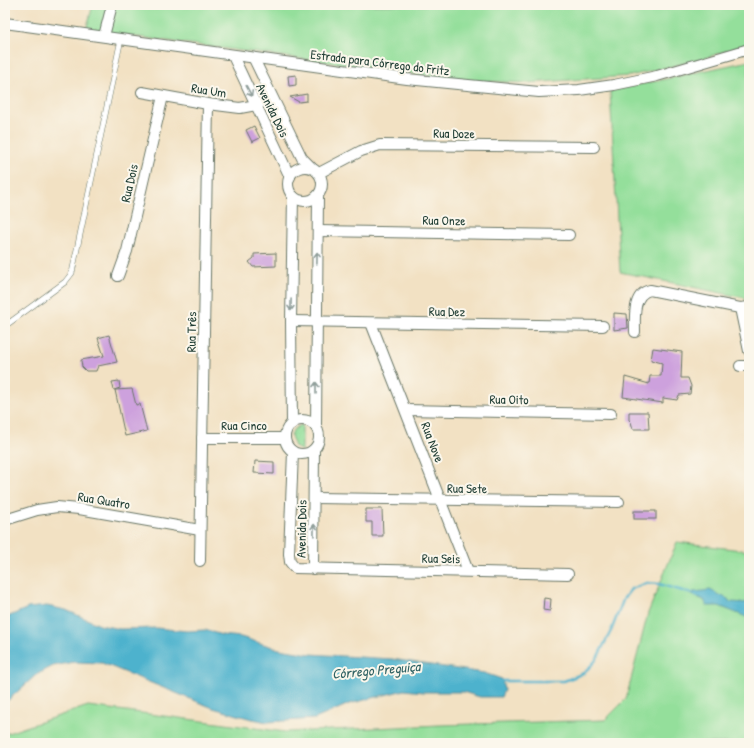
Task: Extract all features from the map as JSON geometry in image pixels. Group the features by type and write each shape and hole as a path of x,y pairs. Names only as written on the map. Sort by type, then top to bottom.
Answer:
{"street":[{"path":"104,36 112,5"},
{"name":"Estrada para Córrego do Fritz","path":"5,23 104,36 254,59 407,79 539,92 579,90 614,85 657,76 749,49"},
{"name":"Avenida Dois","path":"233,56 290,177 289,189 293,196 291,321 292,424 287,430 285,438"},
{"name":"Avenida Dois","path":"254,59 271,98 302,158 315,171 323,183 321,192 318,196 316,427 320,436 314,450 313,569 295,568 290,562 293,452"},
{"name":"Rua Um","path":"142,92 208,104 240,108 256,105 271,98"},
{"name":"Rua Dois","path":"118,276 127,251 163,96"},
{"name":"Rua Três","path":"200,560 208,104"},
{"name":"Rua Doze","path":"315,171 361,151 380,145 594,147"},
{"path":"290,177 298,168 315,171"},
{"path":"293,196 304,201 314,199 318,196"},
{"name":"Rua Onze","path":"318,231 569,235"},
{"path":"635,332 636,303 644,291 650,290 744,308 749,351"},
{"name":"Rua Dez","path":"291,321 371,324 603,326"},
{"name":"Rua Nove","path":"371,324 442,500 468,571"},
{"name":"Rua Oito","path":"406,410 611,414"},
{"path":"292,424 304,420 316,427"},
{"name":"Rua Cinco","path":"202,438 285,438"},
{"path":"285,438 288,446 293,452 306,454 314,450"},
{"name":"Rua Sete","path":"314,498 619,502"},
{"name":"Rua Quatro","path":"5,520 37,510 57,507 79,508 200,530"},
{"name":"Rua Seis","path":"313,569 568,574"}],"lane":[{"path":"9,324 65,282 72,273 121,39"}],"green space":[{"path":"93,5 749,5 749,43 702,59 630,76 527,83 459,80 86,30"},
{"path":"749,61 749,316 745,298 620,272 610,91"},
{"path":"302,424 302,451 295,447 291,436 293,430"},
{"path":"677,542 749,551 749,743 5,743 5,734 88,706 286,732 440,725 605,720 626,699 648,613"}],"water":[{"path":"710,590 728,599 730,602 749,603 749,618 719,606 707,606 704,600 687,593"},
{"path":"47,606 66,610 100,625 120,629 156,628 187,631 205,630 222,635 241,637 279,649 310,654 392,659 484,673 502,679 504,690 501,697 480,697 463,692 424,692 404,690 349,704 315,719 267,722 213,708 102,663 74,662 53,666 36,675 5,703 5,618 28,608"}],"building":[{"path":"296,75 296,85 289,86 288,76"},
{"path":"307,94 307,101 299,102 290,97"},
{"path":"254,126 260,138 252,142 246,130"},
{"path":"276,253 276,266 253,267 249,262 254,258 254,254"},
{"path":"614,313 627,314 628,328 614,330"},
{"path":"109,335 117,362 98,366 96,371 86,371 82,367 81,360 104,356 98,338"},
{"path":"653,348 682,352 681,378 688,378 691,386 690,394 679,395 677,400 663,398 663,403 623,397 625,377 649,384 650,376 661,376 662,363 651,360"},
{"path":"119,381 120,388 114,390 112,382"},
{"path":"132,389 136,405 140,404 147,431 125,436 115,390"},
{"path":"629,412 648,412 649,429 633,429 629,420"},
{"path":"255,461 274,462 274,474 254,473"},
{"path":"366,509 382,509 383,536 372,536 372,522 366,522"},
{"path":"634,511 656,511 656,519 634,519"},
{"path":"544,598 551,599 550,611 543,610"}],"waterway":[{"name":"Córrego Preguiça","path":"500,681 564,681 584,673 596,660 611,631 624,598 631,589 647,583 659,584 693,594"}]}
